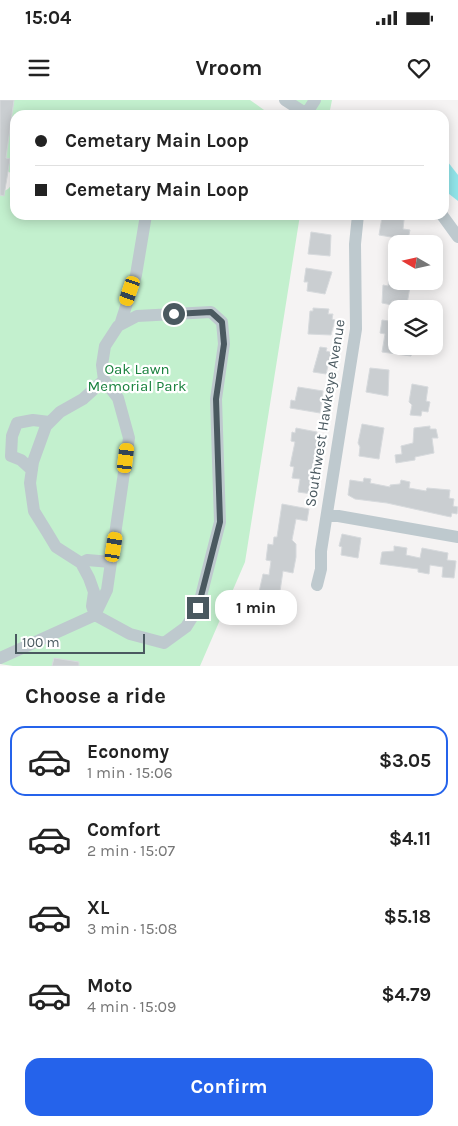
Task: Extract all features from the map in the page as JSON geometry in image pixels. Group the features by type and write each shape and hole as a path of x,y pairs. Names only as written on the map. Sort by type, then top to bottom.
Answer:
{"street":[{"path":"284,100 300,110"},
{"path":"0,658 95,615 107,590 129,438 118,398 104,380 102,365 105,346 120,325 136,275 145,220"},
{"name":"Southwest Hawkeye Avenue","path":"318,586 327,514 356,329 355,244 357,220"},
{"path":"446,220 458,237"},
{"path":"104,380 83,399 60,412 49,422 39,443 32,470 30,483 34,511 56,547 81,563 94,592 92,606 95,615 130,634 164,643 186,627 198,608 220,522 216,399 224,344 222,322 211,312 137,316 120,325"},
{"path":"32,470 21,460 11,456 12,436 17,423 32,420 49,422"},
{"path":"327,514 458,537"},
{"path":"81,563 87,560 111,562"}],"green space":[{"path":"12,100 250,100 264,110 10,110 10,173 0,166 0,119"},
{"path":"293,100 332,100 330,110 305,110"},
{"name":"Oak Lawn Memorial Park","path":"10,187 10,220 299,220 245,562 200,666 13,666 0,664 0,193"}],"water":[{"path":"449,163 458,175 458,201 449,194"}],"building":[{"path":"0,100 14,100 13,110 10,110 10,129 6,158 10,159 4,196 0,195"},
{"path":"382,220 404,220 403,229 410,230 409,235 388,236 379,235"},
{"path":"311,232 331,235 330,256 308,254"},
{"path":"306,268 332,272 325,294 307,291 308,282 304,282"},
{"path":"383,285 388,286 388,290 409,290 408,300 388,300 388,304 382,303"},
{"path":"313,308 329,309 328,314 333,314 332,319 335,320 331,335 308,334 310,311 313,311"},
{"path":"382,320 388,321 388,353 382,352 385,334 380,333"},
{"path":"320,347 327,348 326,351 333,353 331,366 328,366 326,374 313,372"},
{"path":"370,368 389,370 388,396 366,392"},
{"path":"412,384 428,387 426,401 430,402 428,412 422,411 421,416 410,415 412,405 409,402"},
{"path":"298,387 323,391 320,413 290,408 291,400 295,401"},
{"path":"362,424 384,428 379,459 359,456 360,447 358,443"},
{"path":"430,426 430,429 436,429 438,438 432,438 434,453 415,457 415,460 396,463 395,455 402,454 401,446 413,443 414,428"},
{"path":"296,428 317,432 316,439 318,444 312,469 316,469 312,494 298,492 300,479 292,478 294,467 290,466 295,442 291,441 292,432 295,433"},
{"path":"364,478 371,479 370,483 390,487 390,485 400,484 401,480 410,482 409,488 426,491 427,488 450,490 449,498 454,499 453,506 458,507 457,514 452,513 451,517 387,503 355,499 348,495 350,480 363,482"},
{"path":"282,504 309,509 307,521 296,519 292,540 296,544 293,573 283,571 279,598 289,600 288,610 254,602 255,592 259,592 263,574 269,575 271,561 266,560 268,544 273,545 274,537 277,537"},
{"path":"342,534 361,538 358,558 341,555 342,547 339,546"},
{"path":"394,546 407,548 406,555 420,558 422,548 448,553 447,560 456,561 454,578 442,577 443,567 430,565 429,574 418,572 418,569 380,564 382,552 394,551"},
{"path":"54,658 79,662 79,666 52,666"}],"route":[{"path":"174,314 211,312 222,322 224,344 216,399 220,522 198,608"}]}
